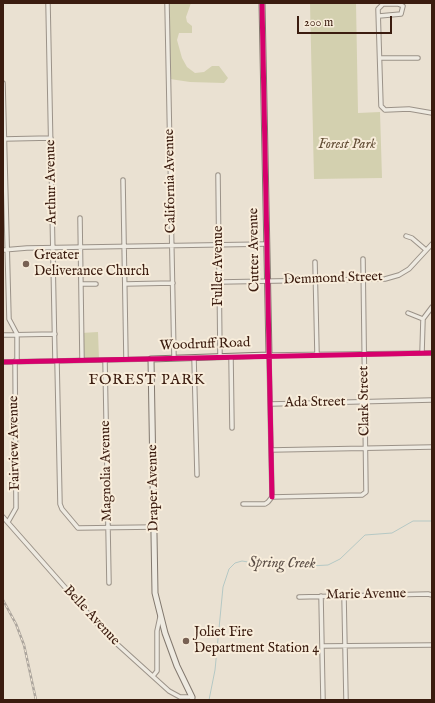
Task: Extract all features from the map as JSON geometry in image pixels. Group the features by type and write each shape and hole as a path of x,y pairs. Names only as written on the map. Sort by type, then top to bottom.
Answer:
{"street":[{"name":"Arthur Avenue","path":"48,3 60,504 62,509 78,528 108,528"},
{"name":"California Avenue","path":"167,3 174,358"},
{"name":"Cutter Avenue","path":"262,3 272,497"},
{"path":"378,16 401,14 403,6 398,4 383,4 379,7 378,16 382,108 385,110 409,109 432,112"},
{"path":"380,58 418,58"},
{"name":"Fairview Avenue","path":"3,83 5,250 9,319 17,334 16,508 8,522"},
{"path":"4,139 51,138"},
{"name":"Fuller Avenue","path":"218,175 220,357"},
{"path":"123,180 126,359"},
{"path":"80,218 82,360"},
{"path":"406,236 412,238 426,250"},
{"path":"5,250 80,247 266,244"},
{"name":"Demmond Street","path":"220,282 363,278 384,279 399,275 409,269 432,244"},
{"name":"Clark Street","path":"272,497 364,494 366,492 363,259"},
{"path":"315,262 317,354"},
{"path":"125,284 173,283"},
{"path":"81,284 96,284"},
{"path":"422,353 423,319 432,307"},
{"path":"408,313 423,319"},
{"path":"3,334 55,334"},
{"name":"Woodruff Road","path":"3,362 432,352"},
{"path":"231,357 232,428"},
{"path":"194,358 197,475"},
{"name":"Draper Avenue","path":"151,359 155,594 160,617 178,666 193,698"},
{"name":"Magnolia Avenue","path":"105,360 110,583"},
{"name":"Ada Street","path":"270,404 432,400"},
{"path":"271,450 432,447"},
{"path":"242,504 265,504 272,497"},
{"name":"Belle Avenue","path":"3,517 107,635 168,691 180,697 193,698"},
{"path":"108,528 155,527"},
{"name":"Marie Avenue","path":"299,597 432,595"},
{"path":"322,596 323,700"},
{"path":"344,596 346,700"},
{"name":"Draper Avenue","path":"153,676 157,671 157,631 160,617"},
{"path":"322,646 432,645"}],"green space":[{"path":"169,3 191,3 186,17 187,22 192,26 192,33 179,33 177,40 182,58 187,67 195,73 204,72 212,66 219,66 228,78 224,83 190,82 170,79"},
{"name":"Forest Park","path":"310,3 356,3 358,113 380,112 382,178 314,179"},
{"path":"98,332 99,359 81,359 81,333"}],"waterway":[{"name":"Spring Creek","path":"209,700 215,670 223,587 229,569 235,563 242,561 266,565 278,562 310,566 328,565 340,559 365,535 392,533 413,521 432,521"}],"railway":[{"path":"3,600 16,624 24,645 36,700"}],"cycle path":[{"path":"262,3 272,497"},
{"path":"3,362 432,353"}],"place":[{"name":"Greater Deliverance Church","path":"26,264"},
{"name":"Joliet Fire Department Station 4","path":"186,641"}],"district":[{"name":"FOREST PARK","path":"147,381"}]}
